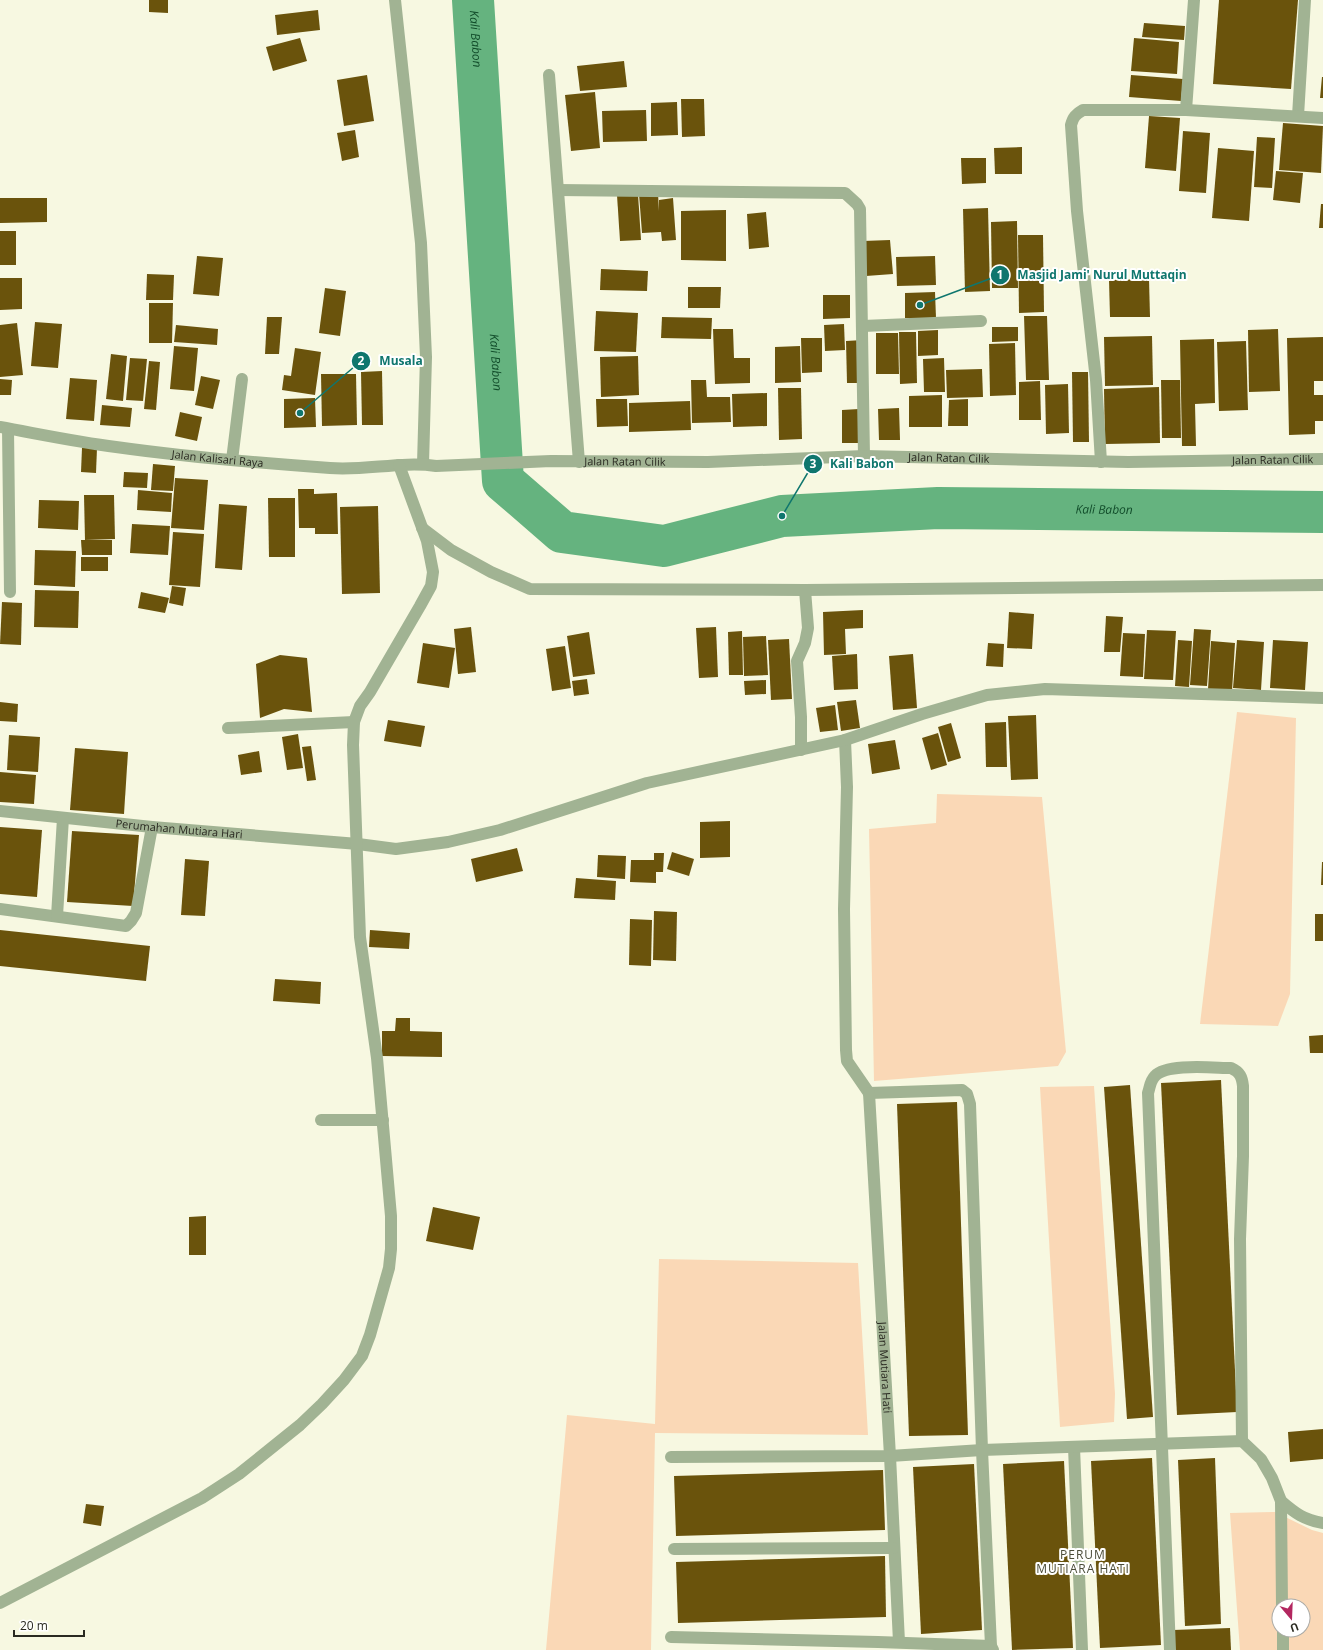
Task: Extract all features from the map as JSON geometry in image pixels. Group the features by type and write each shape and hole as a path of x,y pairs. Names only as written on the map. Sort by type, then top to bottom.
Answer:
{"street":[{"path":"394,0 421,243 426,357 423,464"},
{"path":"1186,110 1194,0"},
{"path":"1298,116 1305,0"},
{"path":"549,75 579,462"},
{"path":"1101,462 1096,380 1077,211 1071,125 1072,118 1083,110 1186,110 1323,118"},
{"path":"558,190 846,193 860,209 864,456"},
{"path":"863,326 981,321"},
{"path":"232,460 242,379"},
{"path":"4,428 10,592"},
{"name":"Jalan Kalisari Raya","path":"4,428 116,447 232,460 333,468 423,464 436,466"},
{"name":"Jalan Ratan Cilik","path":"436,466 551,461 708,462 864,456 1101,462 1323,459"},
{"path":"0,1603 202,1498 239,1474 294,1430 322,1404 344,1380 362,1356 370,1335 389,1268 391,1249 391,1216 377,1058 360,937 358,844 353,745 354,722 360,706 374,685 431,586 433,572 427,541 399,465"},
{"path":"422,528 458,554 491,572 530,589 805,590 1323,585"},
{"path":"801,750 801,717 797,661 805,643 808,628 805,590"},
{"name":"Perumahan Mutiara Hari","path":"0,811 152,827 358,844 396,849 448,842 500,830 646,783 845,740 922,714 987,695 1045,689 1323,698"},
{"path":"228,728 354,722"},
{"path":"671,1637 878,1646 898,1642 992,1648 982,1450 970,1104 967,1094 962,1090 954,1089 869,1093 847,1061 844,909 847,787 845,740"},
{"path":"56,916 63,818"},
{"path":"0,910 126,926 136,913 152,827"},
{"path":"1170,1650 1148,1094 1151,1082 1156,1075 1164,1070 1174,1068 1232,1068 1238,1072 1243,1086 1243,1156 1240,1239 1242,1441"},
{"name":"Jalan Mutiara Hati","path":"869,1093 890,1456 898,1642"},
{"path":"321,1120 383,1120"},
{"path":"672,1457 890,1456 982,1450 1242,1441 1261,1459 1272,1478 1281,1501 1282,1598"},
{"path":"1074,1447 1082,1650"},
{"path":"1281,1501 1297,1515 1315,1522 1323,1523"},
{"path":"674,1549 893,1548"},
{"path":"1283,1638 1283,1650"}],"shaded area":[{"path":"1237,712 1296,718 1290,994 1278,1026 1200,1024"},
{"path":"937,794 1042,797 1066,1052 1058,1066 874,1081 869,829 936,823"},
{"path":"1094,1086 1115,1394 1114,1422 1060,1427 1040,1087"},
{"path":"659,1259 858,1263 868,1435 655,1433 651,1650 546,1650 567,1415 655,1424"},
{"path":"1275,1512 1312,1530 1323,1533 1323,1650 1240,1650 1230,1513"}],"building":[{"path":"149,0 168,0 168,13 149,12"},
{"path":"1219,0 1298,0 1291,89 1213,84"},
{"path":"318,10 320,30 277,35 275,15"},
{"path":"1144,23 1185,26 1184,40 1142,37"},
{"path":"300,38 307,61 273,71 266,47"},
{"path":"1134,38 1179,42 1177,74 1131,71"},
{"path":"624,61 627,87 580,91 577,66"},
{"path":"367,75 374,121 344,126 337,80"},
{"path":"1131,75 1183,79 1181,101 1129,97"},
{"path":"1322,77 1323,98 1320,98"},
{"path":"595,92 600,148 571,151 565,95"},
{"path":"681,99 704,99 705,136 682,137"},
{"path":"677,102 678,135 651,136 651,103"},
{"path":"646,110 647,141 603,142 602,111"},
{"path":"1149,116 1180,118 1176,171 1145,168"},
{"path":"1283,123 1323,126 1321,173 1279,170"},
{"path":"355,130 359,157 342,161 337,133"},
{"path":"1183,131 1210,133 1206,193 1179,191"},
{"path":"1257,137 1275,138 1272,188 1254,187"},
{"path":"1022,147 1022,174 995,174 994,148"},
{"path":"1218,148 1254,151 1249,221 1212,218"},
{"path":"961,158 986,158 986,183 962,184"},
{"path":"1276,171 1303,173 1300,203 1273,200"},
{"path":"658,193 659,211 659,200 673,198 676,240 662,241 661,232 642,233 639,194"},
{"path":"638,194 641,240 620,241 617,195"},
{"path":"0,198 47,198 47,222 0,223"},
{"path":"1321,204 1323,204 1323,228 1319,228"},
{"path":"988,208 990,291 965,292 963,209"},
{"path":"726,210 726,261 681,260 681,211"},
{"path":"766,212 769,247 749,249 747,214"},
{"path":"1017,221 1018,288 992,288 991,222"},
{"path":"0,231 16,231 16,265 0,265"},
{"path":"1018,235 1043,235 1044,312 1019,313"},
{"path":"890,240 893,274 866,276 863,241"},
{"path":"197,256 223,258 219,296 193,294"},
{"path":"935,256 936,285 897,286 896,257"},
{"path":"601,269 648,271 647,291 600,290"},
{"path":"147,274 174,275 173,300 146,300"},
{"path":"0,278 22,278 22,309 0,310"},
{"path":"1149,279 1150,317 1110,317 1109,280"},
{"path":"688,287 721,287 720,308 688,308"},
{"path":"325,288 346,291 340,336 319,333"},
{"path":"935,292 936,318 905,318 905,293"},
{"path":"823,295 850,295 850,318 823,319"},
{"path":"149,303 173,303 172,343 149,343"},
{"path":"596,311 638,313 636,352 594,351"},
{"path":"1024,316 1047,316 1049,380 1026,380"},
{"path":"267,317 282,317 279,354 265,354"},
{"path":"662,317 712,318 711,339 661,338"},
{"path":"35,322 62,324 58,368 31,366"},
{"path":"17,323 23,375 0,377 0,325"},
{"path":"844,324 845,350 825,351 824,325"},
{"path":"176,325 218,329 217,345 174,342"},
{"path":"992,327 1018,327 1018,341 992,342"},
{"path":"713,329 733,329 734,358 750,358 750,383 715,384"},
{"path":"1278,329 1280,391 1249,392 1248,330"},
{"path":"938,330 938,355 918,356 918,331"},
{"path":"899,332 916,332 917,383 900,384"},
{"path":"876,333 898,333 899,374 876,374"},
{"path":"1152,336 1153,385 1105,386 1104,337"},
{"path":"1323,337 1323,381 1314,381 1314,395 1323,395 1323,421 1315,421 1315,434 1289,435 1287,338"},
{"path":"801,338 822,338 822,372 802,373"},
{"path":"1214,339 1215,403 1195,404 1196,446 1182,446 1180,340"},
{"path":"863,340 863,383 847,383 846,341"},
{"path":"1246,341 1248,410 1219,411 1217,342"},
{"path":"1015,343 1016,395 990,396 989,344"},
{"path":"174,346 198,348 194,391 170,389"},
{"path":"800,346 801,382 775,383 775,347"},
{"path":"295,348 321,352 315,395 282,390 284,375 291,376"},
{"path":"111,354 127,356 123,401 106,399"},
{"path":"638,356 639,395 601,397 600,357"},
{"path":"130,358 147,359 143,401 126,400"},
{"path":"944,358 945,392 924,392 923,359"},
{"path":"149,361 160,362 156,410 144,409"},
{"path":"982,369 983,397 947,398 946,370"},
{"path":"382,371 383,425 362,425 361,372"},
{"path":"1072,372 1088,372 1089,442 1073,442"},
{"path":"321,374 356,374 357,425 322,426"},
{"path":"201,376 220,380 213,409 195,405"},
{"path":"70,378 97,380 94,421 66,419"},
{"path":"0,379 12,380 11,395 0,395"},
{"path":"691,380 706,380 707,397 730,397 731,422 692,423"},
{"path":"1161,380 1180,380 1181,438 1162,438"},
{"path":"1040,381 1041,420 1019,420 1019,382"},
{"path":"1068,384 1069,433 1046,434 1045,385"},
{"path":"1159,387 1160,443 1105,444 1104,389"},
{"path":"778,388 801,388 802,439 779,440"},
{"path":"767,393 767,426 733,427 732,394"},
{"path":"942,395 942,427 909,427 909,396"},
{"path":"315,398 316,427 284,428 284,399"},
{"path":"596,399 627,399 628,426 597,427"},
{"path":"968,399 968,426 948,426 949,400"},
{"path":"690,401 691,430 629,432 629,403"},
{"path":"102,405 132,408 130,427 100,425"},
{"path":"899,408 900,440 879,440 878,409"},
{"path":"859,409 860,443 842,443 842,410"},
{"path":"180,412 202,417 197,441 175,436"},
{"path":"82,448 97,448 96,473 81,472"},
{"path":"153,464 175,466 173,491 151,490"},
{"path":"124,472 148,473 147,488 123,487"},
{"path":"175,478 208,480 204,530 171,528"},
{"path":"298,489 314,489 314,494 337,493 338,534 315,534 315,528 299,528"},
{"path":"138,490 172,493 171,512 137,510"},
{"path":"84,495 114,495 115,539 85,540"},
{"path":"268,498 295,498 295,557 269,557"},
{"path":"39,500 79,501 78,530 38,528"},
{"path":"219,504 247,506 242,570 215,568"},
{"path":"378,506 380,593 342,594 340,507"},
{"path":"132,524 170,526 168,555 130,553"},
{"path":"173,532 204,534 200,587 169,585"},
{"path":"81,540 112,540 112,555 82,555"},
{"path":"35,550 76,551 75,587 34,585"},
{"path":"81,557 108,557 108,571 81,571"},
{"path":"172,586 186,588 183,606 169,603"},
{"path":"35,590 79,591 78,628 34,627"},
{"path":"141,592 169,598 165,613 138,608"},
{"path":"2,602 22,603 21,645 0,644"},
{"path":"863,610 863,628 845,629 846,654 824,655 823,612"},
{"path":"1009,612 1034,614 1032,649 1007,648"},
{"path":"1106,616 1123,617 1120,652 1104,652"},
{"path":"471,627 476,672 458,674 454,629"},
{"path":"716,627 718,677 699,678 696,628"},
{"path":"1194,629 1211,630 1207,686 1190,685"},
{"path":"1147,630 1176,631 1173,680 1144,679"},
{"path":"742,631 743,675 729,675 728,632"},
{"path":"589,632 595,674 573,677 567,636"},
{"path":"1123,633 1145,634 1143,677 1120,676"},
{"path":"766,636 768,675 744,676 743,637"},
{"path":"789,639 792,699 771,700 768,640"},
{"path":"1178,640 1192,641 1189,687 1175,686"},
{"path":"1237,640 1264,642 1261,690 1233,688"},
{"path":"1273,640 1308,642 1305,690 1270,688"},
{"path":"1211,641 1235,643 1232,691 1208,689"},
{"path":"423,643 455,648 449,688 417,683"},
{"path":"988,643 1004,644 1003,667 986,666"},
{"path":"565,646 571,688 552,691 546,649"},
{"path":"857,654 858,689 834,690 832,656"},
{"path":"913,654 917,708 893,710 889,656"},
{"path":"280,655 307,658 312,712 284,709 260,718 256,664"},
{"path":"587,679 589,694 574,696 572,681"},
{"path":"766,680 766,694 745,695 744,681"},
{"path":"856,700 860,728 841,731 837,702"},
{"path":"0,702 18,704 17,722 0,721"},
{"path":"835,705 838,730 820,732 816,708"},
{"path":"1036,715 1038,779 1011,780 1008,716"},
{"path":"388,720 425,726 421,747 384,741"},
{"path":"1006,722 1007,767 986,767 985,723"},
{"path":"951,723 961,758 948,762 938,727"},
{"path":"938,733 947,765 931,770 922,738"},
{"path":"298,734 303,768 287,770 282,737"},
{"path":"9,735 40,737 38,772 7,770"},
{"path":"895,740 900,769 872,774 868,744"},
{"path":"311,746 316,780 307,781 302,747"},
{"path":"75,748 128,752 124,814 70,810"},
{"path":"259,751 262,772 241,775 238,755"},
{"path":"0,772 36,775 34,804 0,802"},
{"path":"730,821 730,857 700,858 700,822"},
{"path":"0,827 42,830 37,897 0,894"},
{"path":"72,831 139,835 133,906 67,902"},
{"path":"517,848 523,871 476,882 471,859"},
{"path":"672,852 694,859 689,876 667,869"},
{"path":"654,853 664,853 663,872 656,872 656,883 630,882 631,860 654,860"},
{"path":"598,855 626,856 625,879 597,877"},
{"path":"185,859 209,861 205,916 181,915"},
{"path":"1322,862 1323,885 1321,885"},
{"path":"576,878 616,881 615,900 574,898"},
{"path":"654,911 677,912 676,961 653,960"},
{"path":"1315,914 1323,914 1323,941 1315,941"},
{"path":"630,919 652,920 651,966 629,965"},
{"path":"0,930 150,946 146,981 0,966"},
{"path":"370,930 410,933 409,949 369,947"},
{"path":"275,979 321,982 320,1004 273,1001"},
{"path":"396,1018 410,1018 410,1031 442,1032 442,1057 382,1056 382,1031 395,1031"},
{"path":"1323,1035 1323,1053 1310,1053 1309,1036"},
{"path":"1221,1080 1237,1412 1177,1415 1161,1083"},
{"path":"1130,1085 1153,1417 1127,1419 1104,1087"},
{"path":"957,1102 968,1435 909,1436 897,1104"},
{"path":"433,1207 480,1217 473,1250 426,1241"},
{"path":"206,1216 206,1255 189,1255 189,1217"},
{"path":"1323,1429 1323,1459 1290,1462 1288,1432"},
{"path":"1152,1458 1161,1645 1100,1648 1091,1461"},
{"path":"1215,1458 1221,1624 1185,1626 1178,1460"},
{"path":"1064,1461 1073,1648 1012,1650 1003,1464"},
{"path":"974,1464 982,1630 921,1634 913,1467"},
{"path":"883,1470 885,1530 676,1536 674,1476"},
{"path":"86,1504 104,1506 101,1526 83,1523"},
{"path":"885,1556 886,1617 678,1623 676,1562"},
{"path":"1230,1628 1231,1650 1174,1650 1173,1630"}],"waterway":[{"name":"Kali Babon","path":"473,0 503,481 562,532 664,546 782,516 938,508 1323,512"}],"place":[{"name":"Masjid Jami' Nurul Muttaqin","path":"920,305"},
{"name":"Musala","path":"300,413"},
{"name":"Kali Babon","path":"782,516"}],"district":[{"name":"PERUM MUTIARA HATI","path":"1083,1562"}]}
